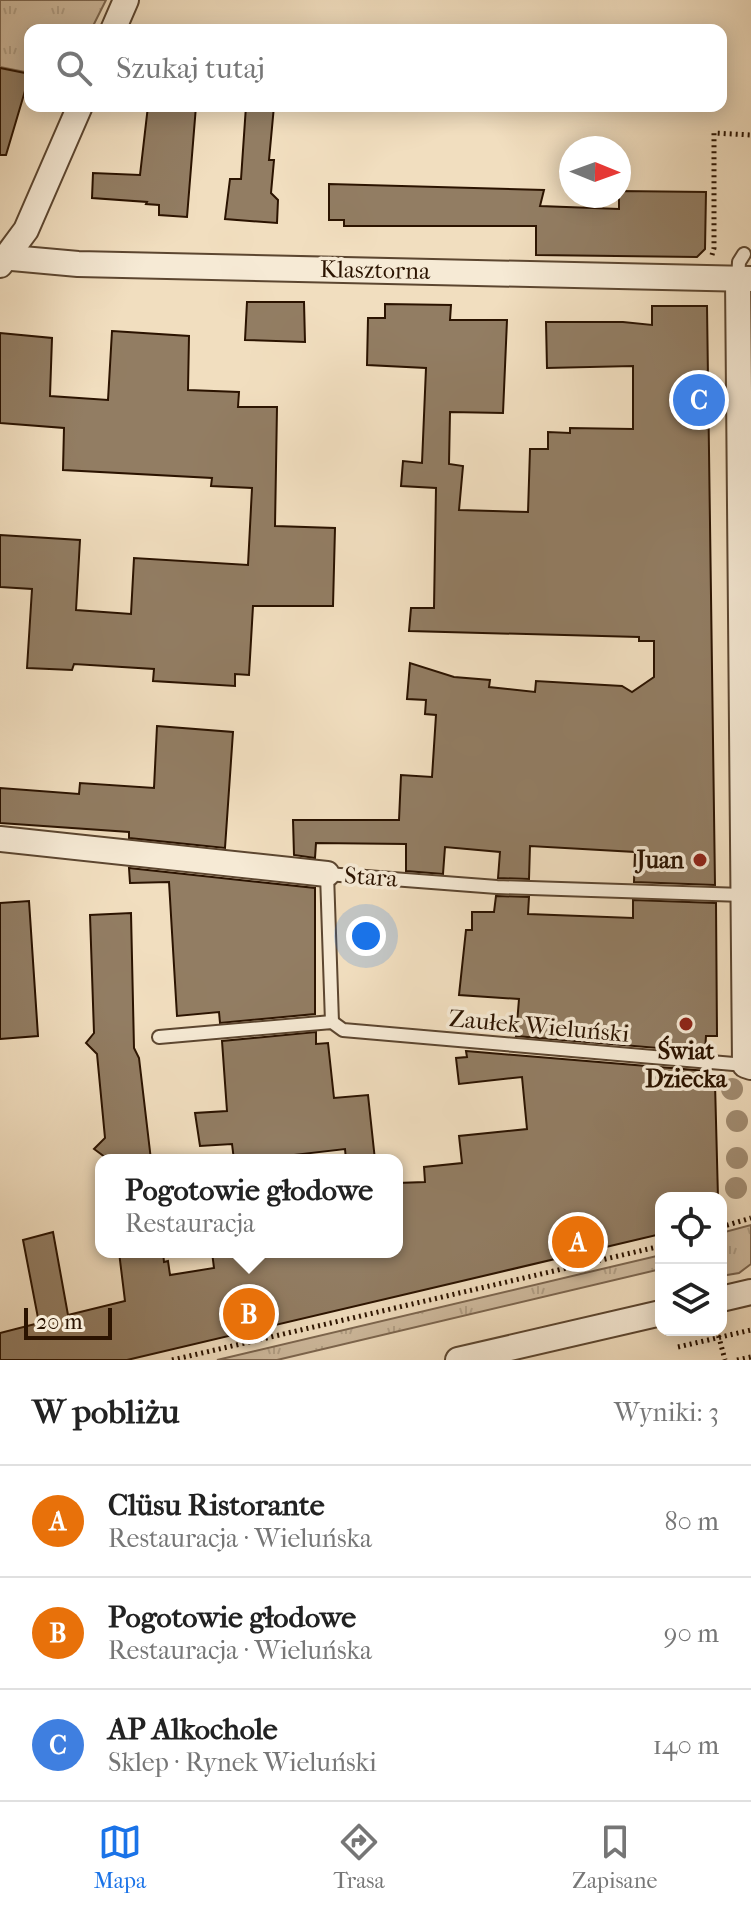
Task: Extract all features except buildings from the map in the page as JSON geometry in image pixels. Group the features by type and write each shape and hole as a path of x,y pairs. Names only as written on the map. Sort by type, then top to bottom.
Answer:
{"street":[{"path":"116,24 126,0"},
{"path":"2,259 26,230 77,112"},
{"name":"Klasztorna","path":"2,259 78,264 745,279"},
{"path":"745,279 743,895 748,1066"},
{"name":"Stara","path":"0,839 327,874"},
{"path":"727,1298 751,1292"},
{"path":"458,1360 655,1314"}],"lane":[{"path":"744,254 739,262 745,279"},
{"path":"327,874 332,1022"},
{"name":"Stara","path":"327,874 497,887 743,895"},
{"name":"Zaułek Wieluński","path":"159,1037 332,1022 343,1030 748,1066"}],"path":[{"path":"708,263 714,248 714,133 751,135"},
{"path":"727,1225 751,1218"},
{"path":"172,1360 655,1247"},
{"path":"678,1347 751,1330"},
{"path":"719,1338 725,1360"},
{"path":"737,1360 751,1357"}],"green space":[{"path":"0,0 106,0 94,24 24,24 24,72 0,67"},
{"path":"751,1225 751,1264 739,1273 727,1275 727,1264 727,1231"},
{"path":"655,1256 655,1270 277,1360 217,1360"}],"place":[{"name":"AP Alkochole","path":"699,400"},
{"name":"Juan","path":"700,860"},
{"name":"Świat Dziecka","path":"686,1024"},
{"name":"Clüsu Ristorante","path":"578,1242"},
{"name":"Pogotowie głodowe","path":"249,1314"}]}
